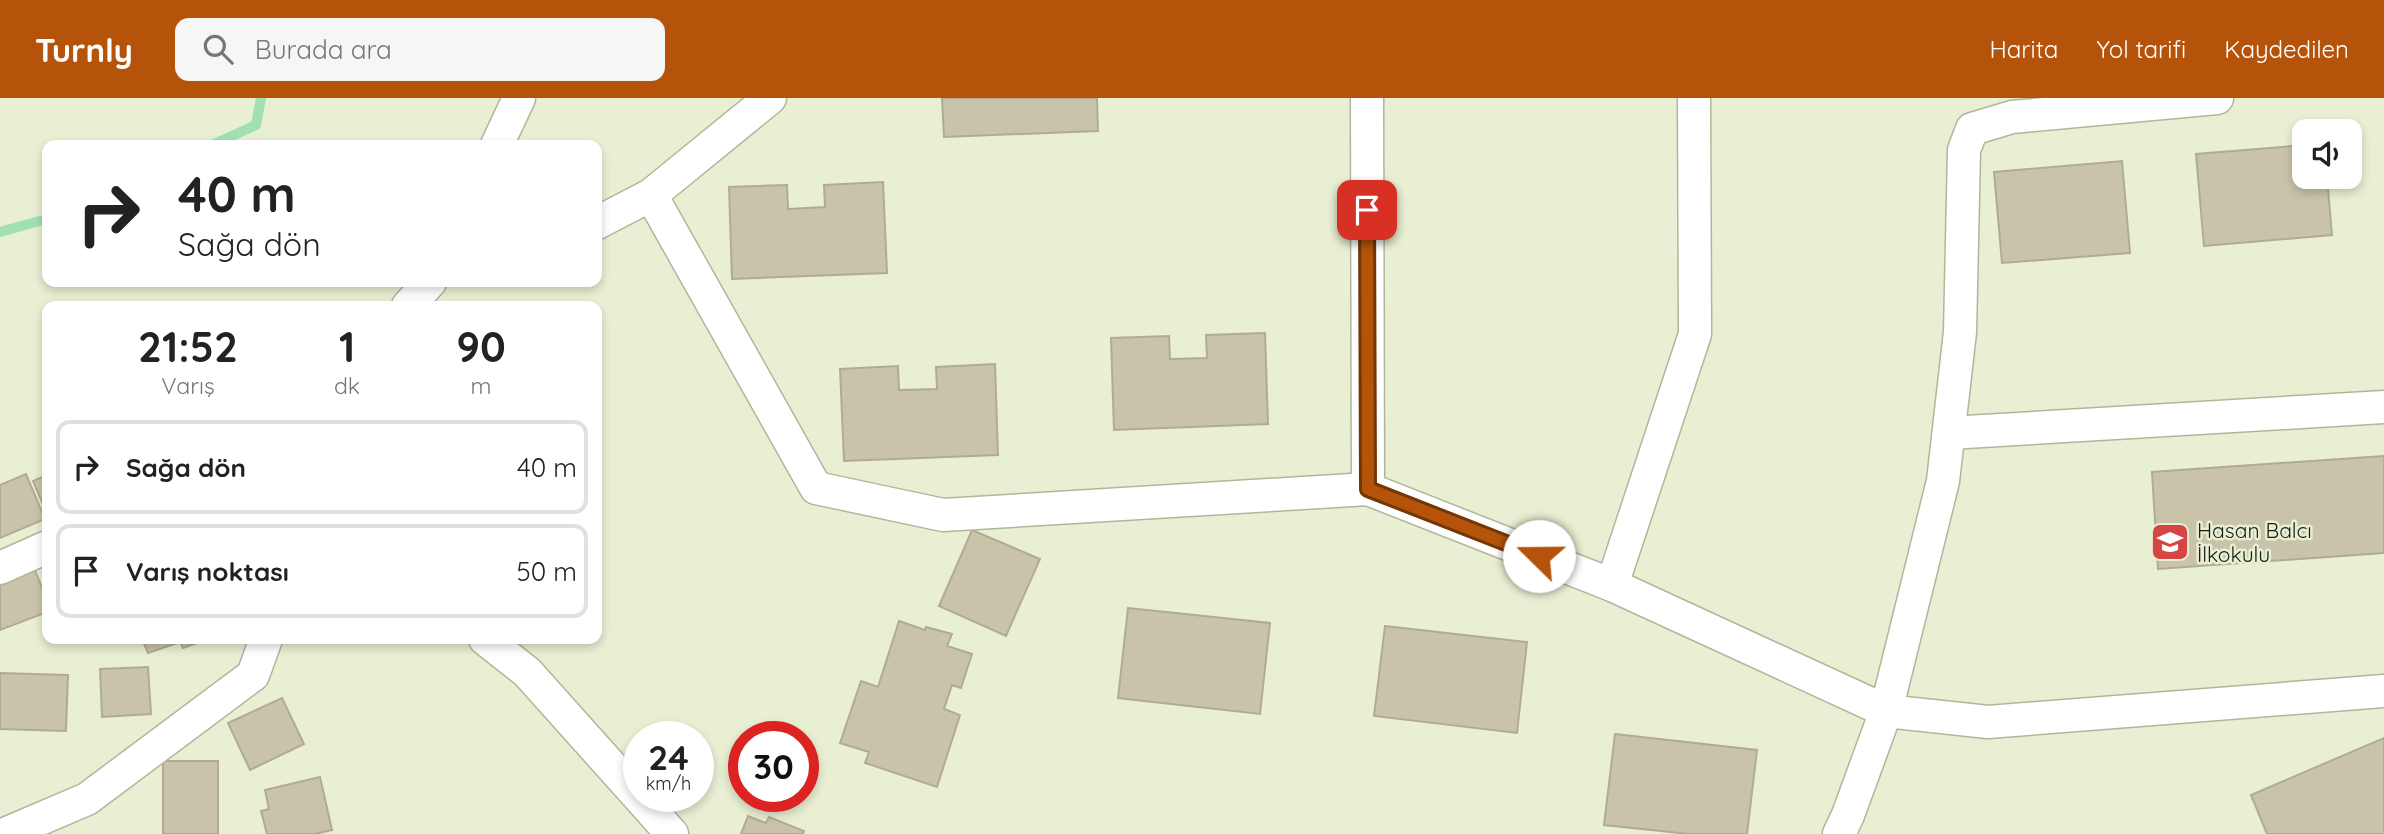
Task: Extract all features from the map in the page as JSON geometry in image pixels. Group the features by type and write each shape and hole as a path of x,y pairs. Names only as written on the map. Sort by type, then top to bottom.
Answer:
{"street":[{"path":"499,140 519,98"},
{"path":"602,220 651,195 770,98"},
{"path":"1367,98 1368,489"},
{"path":"1612,585 1696,334 1694,98"},
{"path":"1839,834 1886,711 1943,481 1960,332 1964,150 1972,129 2012,117 2217,98"},
{"path":"651,195 816,488 943,515 1368,489 1612,585 1886,711 1988,722 2384,691"},
{"path":"413,301 425,287"},
{"path":"1949,433 2384,407"},
{"path":"0,568 42,549"},
{"path":"5,834 87,799 253,676 264,644"},
{"path":"491,644 527,672 672,834"}],"building":[{"path":"942,98 1097,98 1098,131 944,137"},
{"path":"2292,146 2292,189 2328,189 2332,235 2204,246 2196,154"},
{"path":"2122,161 2130,253 2002,263 1994,172"},
{"path":"883,182 887,273 732,279 729,187 787,185 788,209 825,207 824,185"},
{"path":"1265,333 1268,424 1114,430 1111,338 1169,336 1170,359 1207,358 1206,335"},
{"path":"995,364 998,455 844,461 840,369 898,366 899,390 937,389 936,367"},
{"path":"2384,456 2384,553 2158,569 2152,472"},
{"path":"26,474 42,512 42,520 0,538 0,485"},
{"path":"42,477 42,502 33,481"},
{"path":"972,530 1040,559 1006,636 939,606"},
{"path":"35,570 42,588 42,614 0,630 0,584"},
{"path":"1128,608 1270,623 1260,714 1118,698"},
{"path":"899,621 925,630 926,627 952,634 947,646 972,654 961,688 952,685 944,709 960,715 937,787 865,763 869,752 840,743 861,681 878,687"},
{"path":"1385,626 1527,642 1517,733 1374,716"},
{"path":"144,644 174,644 148,653"},
{"path":"148,667 151,714 102,717 100,669"},
{"path":"0,673 68,675 66,731 0,729"},
{"path":"282,698 304,744 250,770 228,723"},
{"path":"1615,734 1757,750 1747,834 1689,834 1604,825"},
{"path":"2384,738 2384,834 2267,834 2251,795"},
{"path":"163,761 218,761 218,834 163,834"},
{"path":"320,777 332,830 315,834 267,834 261,811 269,809 265,790"},
{"path":"748,816 766,823 769,817 804,831 803,834 741,834"}],"waterway":[{"path":"223,140 256,125 261,98"},
{"path":"0,232 42,220"}],"place":[{"name":"Hasan Balcı İlkokulu","path":"2170,542"}],"route":[{"path":"1367,210 1368,489 1539,556"}]}
